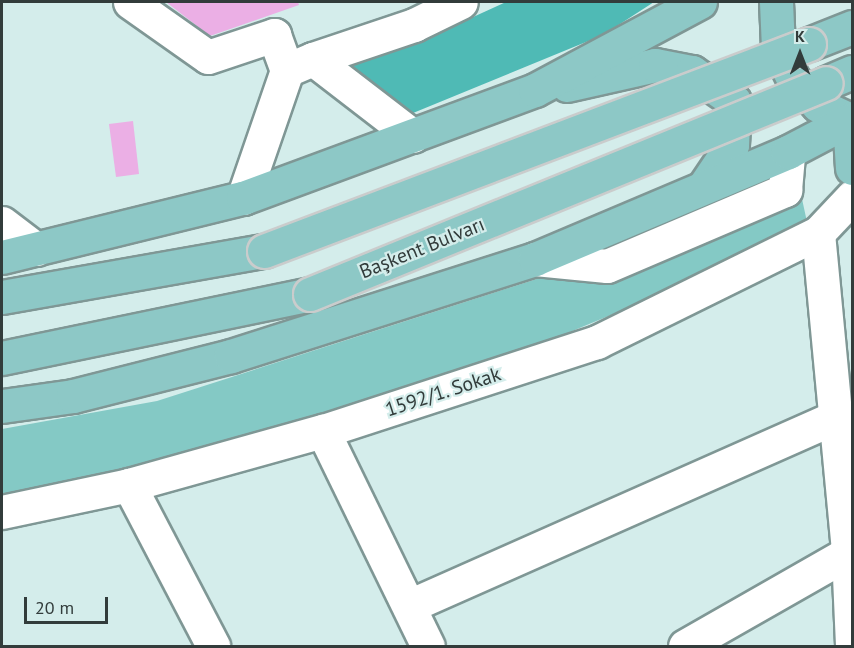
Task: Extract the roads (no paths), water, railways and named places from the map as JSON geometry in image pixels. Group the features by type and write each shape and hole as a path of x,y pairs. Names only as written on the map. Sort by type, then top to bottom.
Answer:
{"main road":[{"path":"2,257 243,198 413,136 535,90 700,2"},
{"path":"776,2 778,48 793,80 818,105 850,121"},
{"path":"2,297 264,251 852,27"},
{"path":"535,90 655,65 692,72 734,101 732,145 705,185"},
{"name":"Başkent Bulvarı","path":"2,358 310,294 839,77"},
{"path":"2,406 73,396 231,356 535,259 705,185 788,152 850,121"},
{"path":"850,121 852,168"}],"street":[{"path":"130,2 208,57 274,35 300,64 413,136"},
{"path":"243,198 300,64 414,25 461,2"},
{"path":"535,259 607,266 785,190 788,152"},
{"name":"1592/1. Sokak","path":"2,512 129,485 323,431 597,342 818,233 852,197"},
{"path":"2,223 36,249"},
{"path":"818,233 848,553 852,646"},
{"path":"409,606 836,417"},
{"path":"323,431 428,646"},
{"path":"129,485 213,646"},
{"path":"685,646 848,553"}]}
